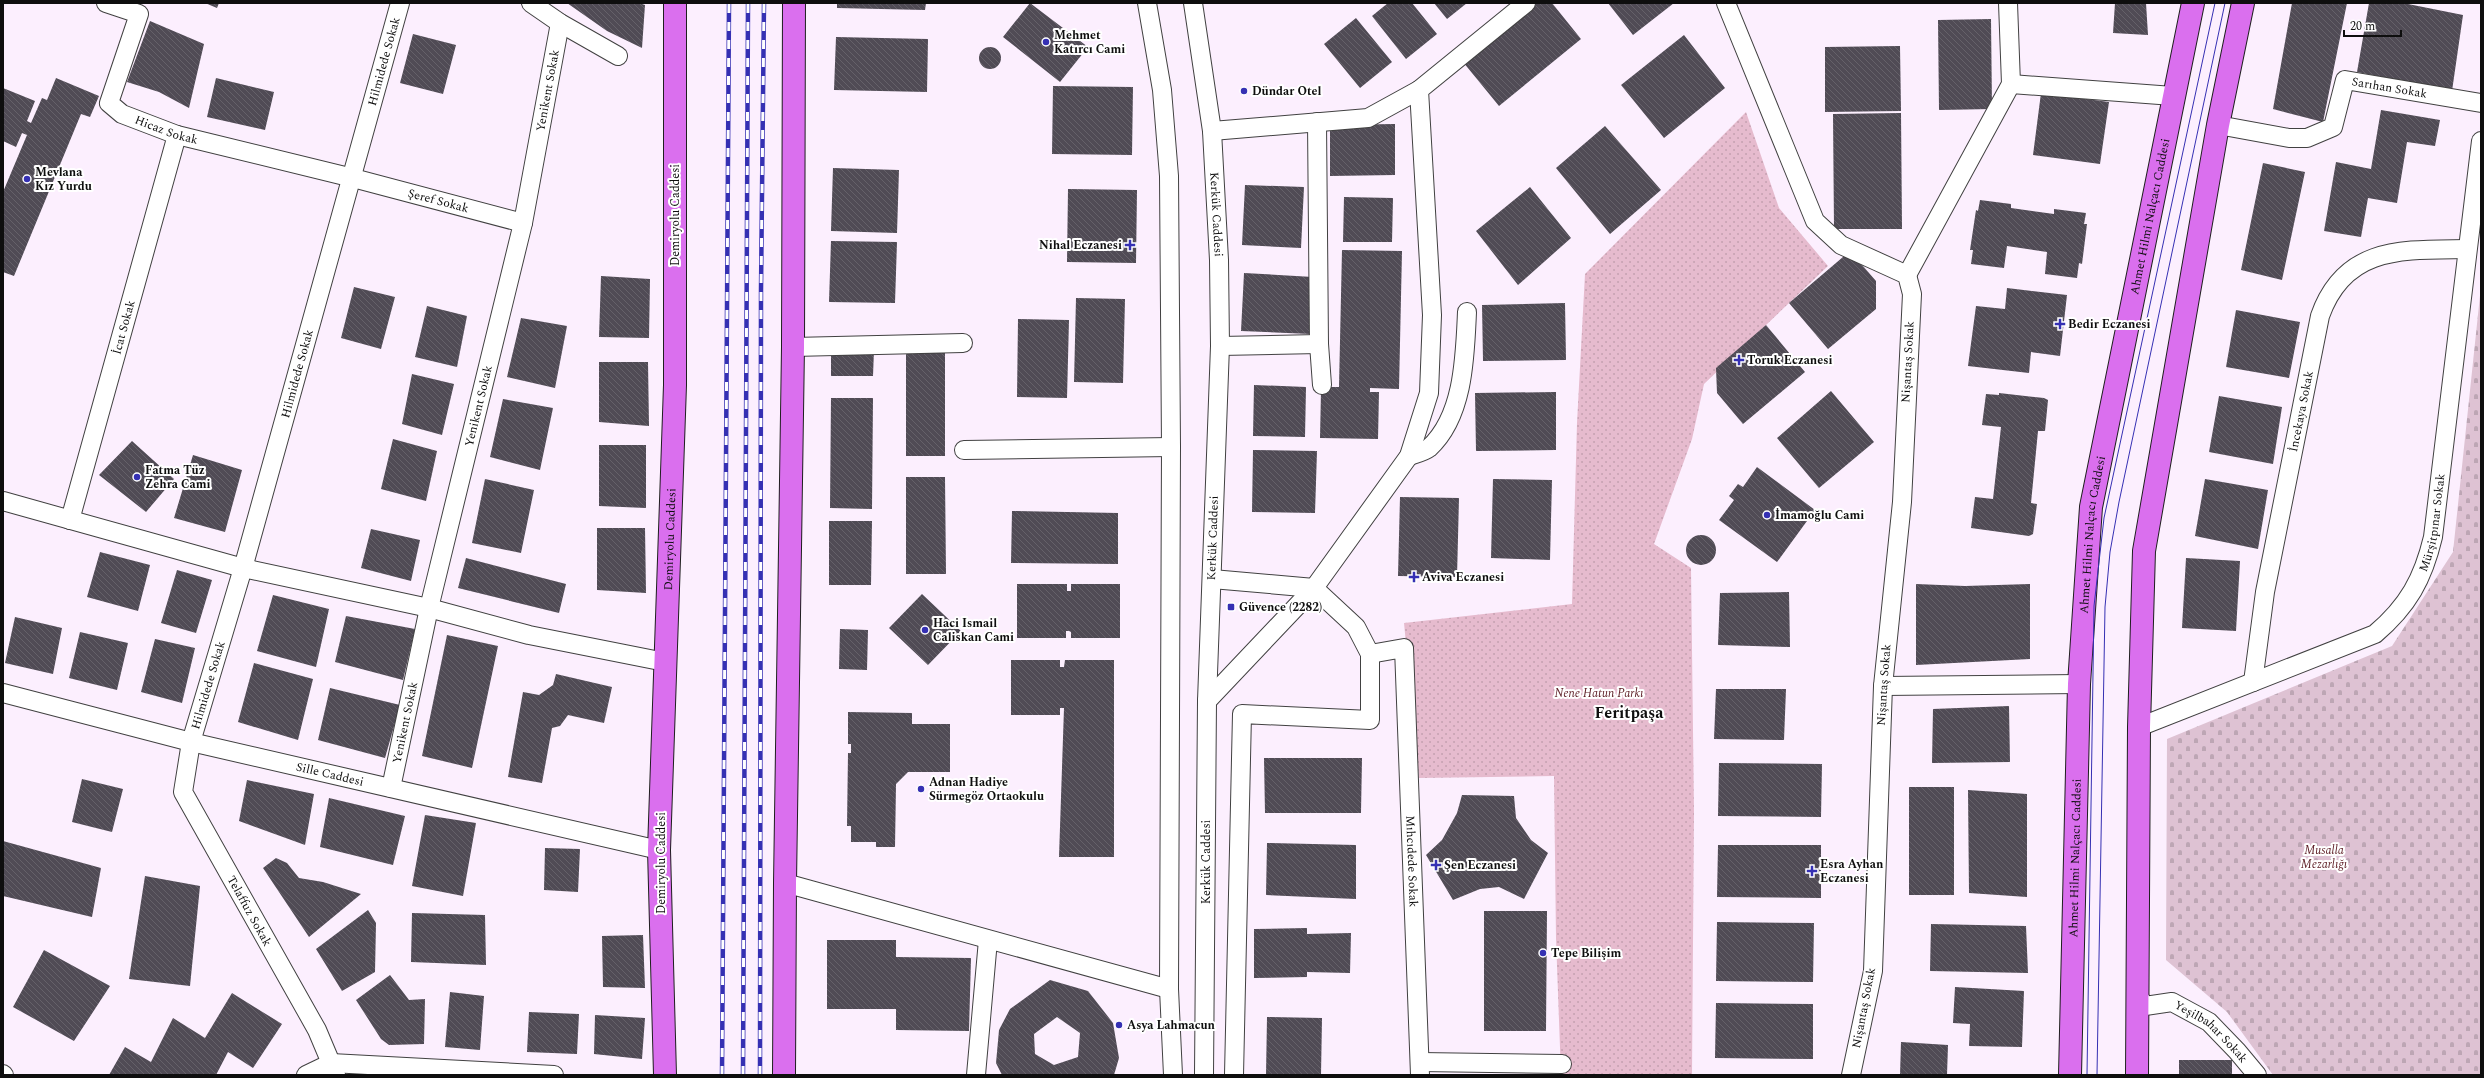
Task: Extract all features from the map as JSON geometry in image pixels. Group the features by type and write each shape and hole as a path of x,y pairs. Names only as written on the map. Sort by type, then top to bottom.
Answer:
{"main road":[{"name":"Demiryolu Caddesi","path":"664,1075 659,850 675,386 675,3"},
{"path":"784,1075 785,883 793,347 794,3"},
{"name":"Ahmet Hilmi Nalçacı Caddesi","path":"2070,1075 2079,684 2091,507 2172,96 2193,3"},
{"path":"2137,1075 2139,727 2144,551 2218,125 2243,3"}],"street":[{"name":"Hicaz Sokak","path":"106,3 139,14 109,103 122,114 177,136 353,178"},
{"name":"Hilmidede Sokak","path":"191,742 243,568 353,178 400,3"},
{"path":"531,3 560,23 618,56"},
{"path":"1147,3 1162,90 1169,176 1172,448 1169,989 1173,1075"},
{"name":"Kerkük Caddesi","path":"1193,3 1212,131 1220,260 1220,346 1207,701 1204,1075"},
{"path":"1212,131 1368,118 1418,90 1526,3"},
{"path":"1731,5 1815,221 1841,245 1907,275 2011,84 2008,3"},
{"name":"Yenikent Sokak","path":"390,788 429,608 523,223 560,23"},
{"name":"Sarıhan Sokak","path":"2218,125 2288,138 2307,138 2334,127 2345,80 2481,103"},
{"path":"2011,84 2172,96"},
{"path":"1207,701 1314,588 1409,456 1429,393 1432,322 1418,90"},
{"path":"1317,122 1319,344 1322,385"},
{"name":"İcat Sokak","path":"70,520 177,136"},
{"name":"Mürşitpınar Sokak","path":"2139,727 2375,634 2396,616 2422,575 2433,537 2481,141"},
{"name":"Şeref Sokak","path":"353,178 523,223"},
{"name":"İncekaya Sokak","path":"2253,682 2265,592 2320,316 2326,297 2338,280 2356,267 2379,256 2402,250 2468,249"},
{"name":"Nişantaş Sokak","path":"1850,1075 1873,971 1883,686 1902,502 1912,294 1907,275"},
{"path":"1409,456 1428,448 1451,417 1464,364 1467,312"},
{"path":"793,347 963,343"},
{"path":"1220,346 1319,344"},
{"path":"964,450 1172,448"},
{"path":"3,501 243,568 429,608 528,635 665,662"},
{"path":"1212,579 1314,588 1356,627 1370,654 1370,720 1242,714 1234,1075"},
{"name":"Mıhcıdede Sokak","path":"1370,654 1404,648 1420,1068"},
{"path":"1883,686 2079,684"},
{"name":"Sille Caddesi","path":"3,693 191,742 659,850"},
{"name":"Telaffuz Sokak","path":"191,742 182,792 317,1030 334,1069"},
{"path":"785,883 1169,989"},
{"path":"976,1075 988,940"},
{"name":"Yeşilbahar Sokak","path":"2138,996 2145,1006 2172,1002 2209,1022 2237,1051 2257,1075"},
{"path":"1420,1068 1562,1064"},
{"path":"306,1075 334,1069 554,1075"}],"green space":[{"name":"Nene Hatun Parkı","path":"1746,112 1779,208 1828,266 1704,384 1692,439 1654,544 1691,568 1694,812 1692,1075 1561,1075 1556,938 1554,776 1419,778 1404,623 1572,604 1577,423 1585,274"},
{"name":"Musalla Mezarlığı","path":"2481,286 2481,1075 2273,1075 2227,1012 2166,960 2167,739 2392,646 2453,552"}],"building":[{"path":"205,3 219,3 217,8"},
{"path":"567,3 639,3 645,5 642,48 607,31"},
{"path":"837,3 926,3 925,10 837,8"},
{"name":"Mehmet Katırcı Cami","path":"1030,3 1088,47 1060,82 1003,37"},
{"path":"1388,3 1412,3 1437,34 1406,59 1372,16"},
{"path":"1434,3 1467,3 1447,19"},
{"path":"1537,3 1552,3 1581,39 1499,106 1463,62"},
{"path":"1608,3 1674,3 1633,35"},
{"path":"2115,3 2146,3 2148,35 2113,33"},
{"path":"2292,3 2347,3 2323,122 2273,109"},
{"path":"2369,3 2403,3 2463,15 2452,91 2357,72"},
{"path":"1356,18 1392,62 1360,88 1324,44"},
{"path":"1991,19 1992,109 1939,110 1938,20"},
{"path":"150,21 204,44 189,108 159,92 127,82"},
{"path":"413,34 456,45 443,94 400,83"},
{"path":"1684,35 1725,88 1664,138 1621,85"},
{"path":"836,37 928,39 927,92 834,90"},
{"path":"1900,46 1901,111 1825,112 1825,47"},
{"path":"990,47 998,50 1001,58 998,66 990,69 982,66 979,58 982,50"},
{"path":"56,78 99,96 90,117 81,114 14,276 3,272 3,192 27,135 22,133 16,147 3,141 3,88 35,101 27,121 31,123 42,98 47,100"},
{"path":"216,78 274,92 265,130 207,117"},
{"path":"1053,86 1133,87 1132,155 1052,154"},
{"path":"2041,93 2109,102 2100,164 2033,155"},
{"path":"2381,110 2440,120 2435,146 2407,142 2397,203 2368,198 2361,237 2324,231 2336,162 2371,169"},
{"path":"1901,113 1902,229 1834,229 1833,114"},
{"path":"1395,124 1395,175 1330,176 1330,125"},
{"path":"1605,126 1661,190 1610,234 1556,168"},
{"path":"2263,163 2305,172 2282,280 2241,270"},
{"path":"833,168 899,170 897,233 831,231"},
{"path":"1245,185 1304,187 1301,248 1242,245"},
{"path":"1530,187 1571,238 1518,285 1476,231"},
{"path":"1068,189 1137,190 1136,263 1067,262"},
{"path":"1344,197 1393,198 1392,242 1343,242"},
{"path":"1980,200 2011,204 2011,208 2054,214 2054,209 2086,213 2084,224 2087,224 2082,264 2079,263 2077,278 2045,274 2047,252 2007,246 2004,268 1971,264 1973,250 1970,250 1976,210 1978,211"},
{"path":"831,241 897,242 895,303 829,302"},
{"path":"1342,250 1402,251 1399,389 1370,388 1370,392 1379,392 1378,439 1320,438 1321,391 1330,391 1330,387 1339,387"},
{"path":"1850,251 1876,281 1876,309 1828,349 1789,303"},
{"path":"1244,273 1313,277 1310,334 1241,331"},
{"path":"601,276 650,279 649,338 599,337"},
{"path":"354,287 395,297 381,349 341,338"},
{"path":"2007,288 2067,295 2060,356 2031,352 2029,373 1968,366 1976,306 2005,309"},
{"path":"1076,298 1125,299 1123,383 1074,382"},
{"path":"1565,303 1566,360 1483,361 1482,305"},
{"path":"427,306 467,316 457,367 415,357"},
{"path":"2236,310 2300,322 2289,378 2226,367"},
{"path":"521,318 567,326 555,388 507,377"},
{"path":"1018,319 1069,320 1067,398 1017,397"},
{"path":"1766,325 1805,372 1743,424 1717,393 1716,368"},
{"path":"906,348 945,348 945,456 906,456"},
{"path":"831,349 874,350 873,376 831,376"},
{"path":"599,362 648,362 649,426 599,422"},
{"path":"412,374 454,384 442,435 402,424"},
{"path":"1254,385 1306,387 1305,437 1253,436"},
{"path":"1831,391 1874,442 1819,488 1777,438"},
{"path":"1556,392 1556,450 1476,451 1475,393"},
{"path":"1999,393 2044,398 2048,400 2045,431 2038,431 2031,503 2037,504 2033,534 2029,536 1971,528 1975,497 1993,499 2001,427 1982,425 1986,394 1999,395"},
{"path":"2219,396 2282,407 2273,464 2209,452"},
{"path":"831,398 873,398 872,509 830,508"},
{"path":"503,399 553,408 540,470 490,457"},
{"path":"393,439 437,451 426,501 381,489"},
{"name":"Fatma Tüz Zehra Cami","path":"132,441 174,479 146,512 99,475"},
{"path":"599,445 646,445 646,508 599,506"},
{"path":"1253,450 1317,451 1315,513 1252,512"},
{"path":"193,455 242,470 225,532 174,518"},
{"name":"İmamoğlu Cami","path":"1757,467 1815,510 1777,562 1719,520 1734,500 1729,496 1738,484 1743,487"},
{"path":"906,477 945,477 946,574 906,574"},
{"path":"485,479 534,490 521,553 472,543"},
{"path":"1493,479 1552,480 1550,560 1491,558"},
{"path":"2205,479 2268,490 2258,549 2195,536"},
{"path":"1400,497 1459,498 1457,577 1398,576"},
{"path":"1012,511 1118,513 1118,564 1011,563"},
{"path":"829,521 872,521 871,585 829,585"},
{"path":"597,528 645,528 646,593 597,590"},
{"path":"371,529 420,540 411,581 361,568"},
{"path":"1701,535 1712,539 1716,550 1712,561 1701,565 1690,561 1686,550 1690,539"},
{"path":"100,552 150,565 138,611 87,597"},
{"path":"466,558 566,584 559,613 458,588"},
{"path":"2186,558 2240,561 2236,631 2182,628"},
{"path":"177,570 212,580 196,633 161,623"},
{"path":"1017,584 1067,584 1067,591 1071,591 1071,584 1120,584 1120,638 1071,638 1071,632 1066,631 1066,638 1017,638"},
{"path":"1916,584 1965,586 2030,584 2030,659 1916,665"},
{"path":"1789,592 1790,647 1718,645 1720,593"},
{"name":"Haci Ismail Caliskan Cami","path":"922,594 961,631 928,665 889,628"},
{"path":"273,595 329,609 316,667 257,651"},
{"path":"346,616 415,629 403,680 335,662"},
{"path":"15,617 62,628 53,674 5,663"},
{"path":"840,629 868,630 867,670 839,669"},
{"path":"80,632 128,643 117,690 69,678"},
{"path":"447,635 498,646 472,768 422,756"},
{"path":"155,639 195,648 182,703 141,692"},
{"path":"1011,660 1060,660 1060,667 1064,667 1065,660 1114,660 1114,857 1059,857 1064,708 1060,708 1060,715 1011,715"},
{"path":"254,663 313,679 298,740 238,722"},
{"path":"556,674 612,687 604,723 568,715 560,726 552,728 542,783 508,777 523,692 539,695 553,685"},
{"path":"330,688 400,705 385,758 318,740"},
{"path":"1716,689 1786,689 1784,740 1714,739"},
{"path":"2009,706 2010,762 1932,763 1933,709"},
{"path":"848,712 912,713 912,724 950,724 950,772 908,772 896,784 895,847 876,847 876,842 851,842 851,826 847,826 848,753 851,753 851,744 848,744"},
{"path":"1264,758 1362,758 1361,813 1265,813"},
{"path":"1719,763 1822,764 1821,817 1718,816"},
{"path":"82,779 123,789 112,832 72,822"},
{"path":"247,780 314,794 305,845 239,821"},
{"path":"1909,787 1954,787 1954,895 1909,895"},
{"path":"1968,790 2027,794 2027,897 1969,893"},
{"path":"1462,795 1514,796 1516,818 1531,840 1548,853 1524,899 1499,887 1480,889 1453,900 1426,855 1442,840 1457,813"},
{"path":"329,798 405,816 393,865 320,847"},
{"path":"425,815 476,823 463,896 412,886"},
{"path":"3,841 101,868 92,917 3,896"},
{"path":"1267,843 1356,845 1356,899 1266,895"},
{"path":"1718,845 1821,845 1821,898 1717,897"},
{"path":"545,848 580,849 578,892 544,890"},
{"path":"276,858 287,863 299,878 323,882 361,894 309,937 263,868"},
{"path":"145,876 200,886 190,986 129,979"},
{"path":"368,910 376,923 375,972 342,991 316,949"},
{"path":"1484,911 1547,911 1546,1031 1484,1031"},
{"path":"412,913 485,915 486,965 411,962"},
{"path":"1717,922 1814,923 1813,982 1716,981"},
{"path":"1931,924 2026,926 2028,973 1930,971"},
{"path":"1307,928 1307,934 1351,933 1350,973 1307,972 1307,977 1254,978 1254,929"},
{"path":"643,935 645,988 603,987 602,936"},
{"path":"827,940 896,940 896,957 971,958 969,1031 896,1030 896,1009 827,1009"},
{"path":"44,950 110,986 74,1041 13,1007"},
{"path":"390,975 409,1000 425,999 424,1044 389,1045 381,1039 356,1000"},
{"path":"1050,980 1088,991 1113,1023 1119,1058 1114,1075 1002,1075 996,1063 999,1030 1010,1009","holes":["1057,1017 1080,1033 1078,1057 1054,1065 1035,1054 1034,1034"]},
{"path":"1955,987 2024,991 2022,1047 1969,1046 1970,1024 1953,1023"},
{"path":"450,992 484,996 480,1050 445,1047"},
{"path":"232,993 282,1024 253,1068 228,1052 216,1075 109,1075 125,1047 151,1062 173,1018 205,1038"},
{"path":"1716,1003 1813,1004 1813,1059 1715,1058"},
{"path":"529,1012 579,1014 577,1054 527,1052"},
{"path":"595,1015 645,1018 642,1059 594,1054"},
{"path":"1267,1017 1322,1018 1321,1075 1266,1075"},
{"path":"1901,1042 1948,1045 1947,1075 1900,1075"},
{"path":"2179,1060 2232,1060 2232,1075 2179,1075"}],"tram line":[{"path":"2087,1075 2094,606 2104,518 2215,3"},
{"path":"2097,1075 2105,607 2110,552 2119,502 2225,3"}],"railway":[{"path":"722,1075 729,3"},
{"path":"743,1075 748,3"},
{"path":"760,1075 761,290 764,3"}],"place":[{"name":"Mehmet Katırcı Cami","path":"1046,42"},
{"name":"Dündar Otel","path":"1244,91"},
{"name":"Mevlana Kız Yurdu","path":"27,179"},
{"name":"Nihal Eczanesi","path":"1130,245"},
{"name":"Bedir Eczanesi","path":"2060,324"},
{"name":"Toruk Eczanesi","path":"1739,360"},
{"name":"Fatma Tüz Zehra Cami","path":"137,477"},
{"name":"İmamoğlu Cami","path":"1767,515"},
{"name":"Aviva Eczanesi","path":"1414,577"},
{"name":"Güvence (2282)","path":"1231,607"},
{"name":"Haci Ismail Caliskan Cami","path":"925,630"},
{"name":"Adnan Hadiye Sürmegöz Ortaokulu","path":"921,789"},
{"name":"Şen Eczanesi","path":"1436,865"},
{"name":"Esra Ayhan Eczanesi","path":"1812,871"},
{"name":"Tepe Bilişim","path":"1543,953"},
{"name":"Asya Lahmacun","path":"1119,1025"}],"district":[{"name":"Feritpaşa","path":"1629,713"}]}
